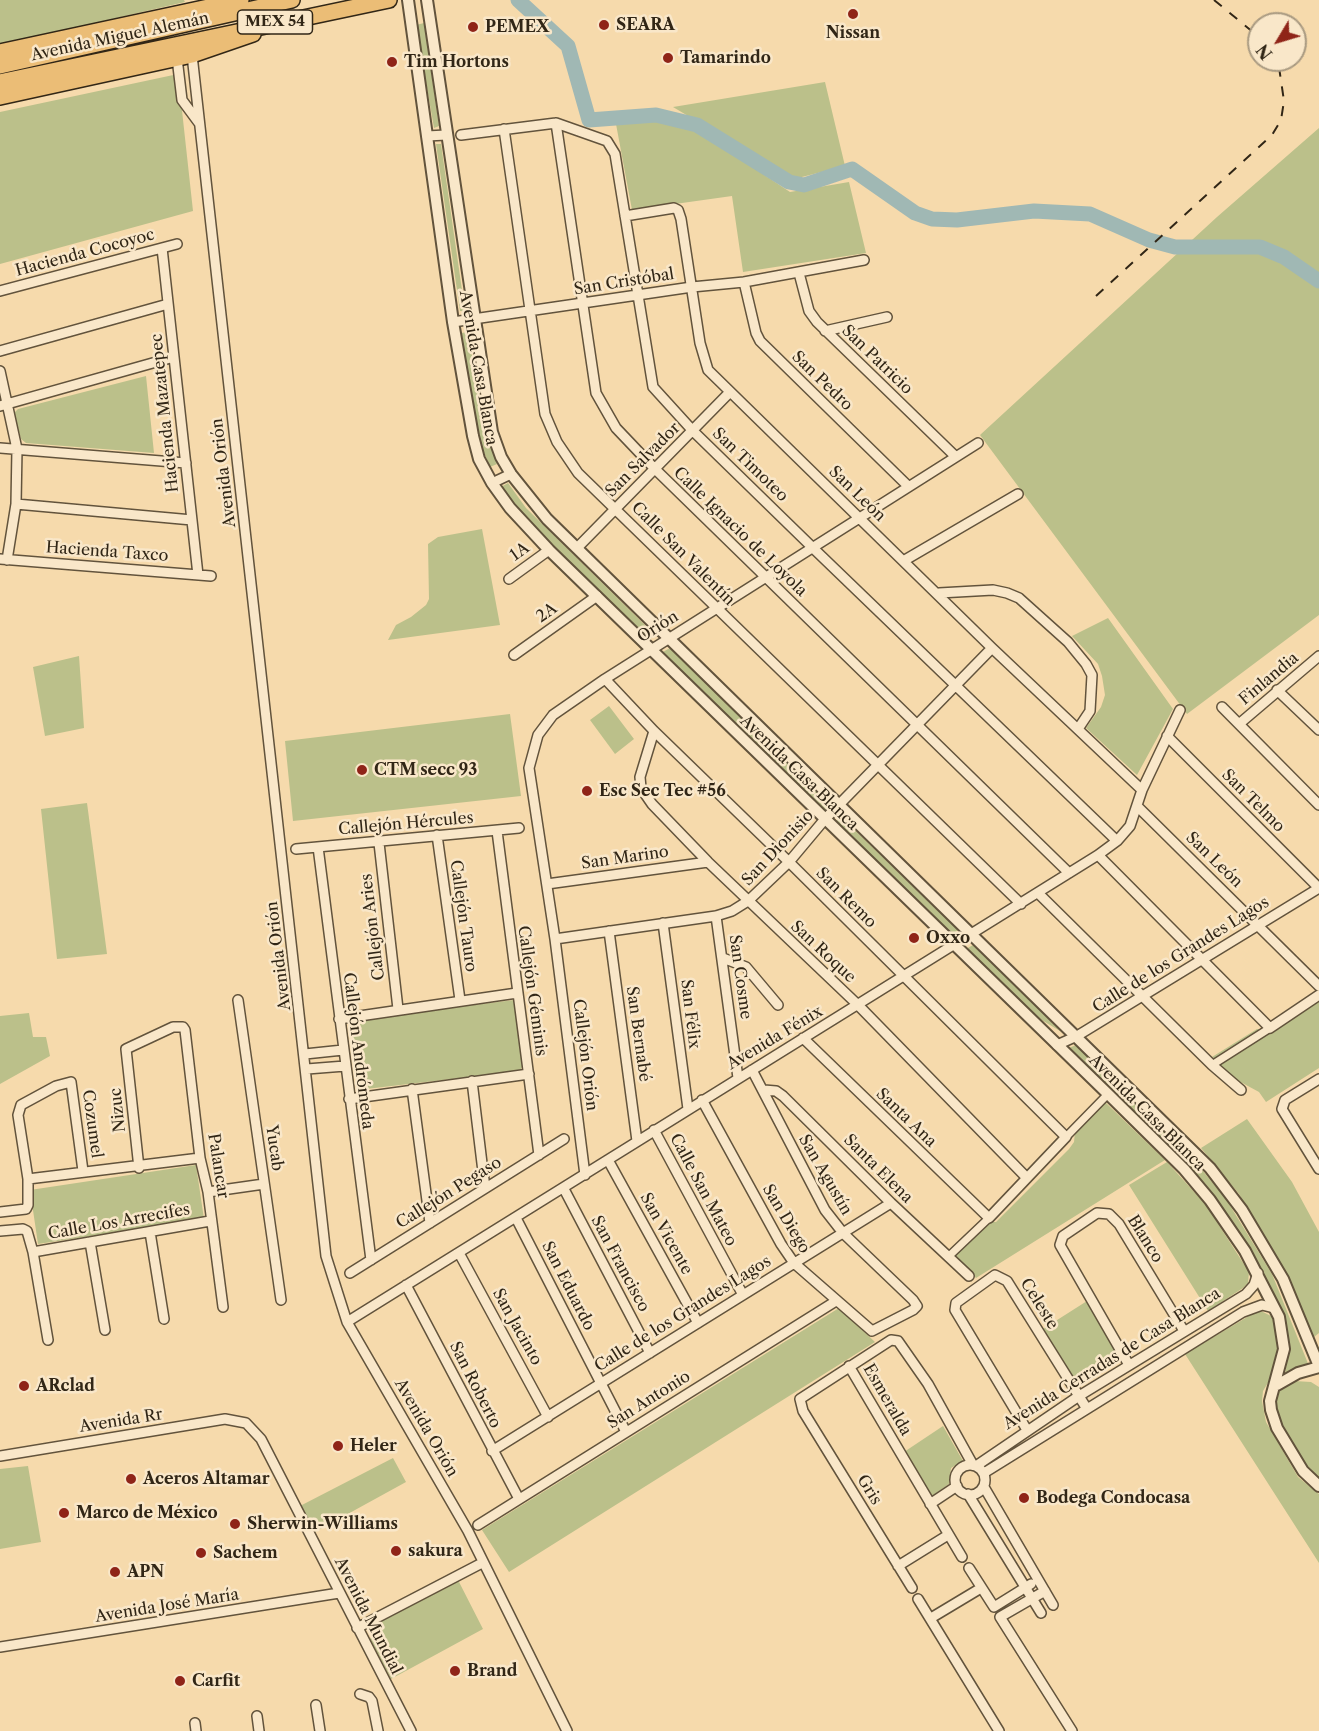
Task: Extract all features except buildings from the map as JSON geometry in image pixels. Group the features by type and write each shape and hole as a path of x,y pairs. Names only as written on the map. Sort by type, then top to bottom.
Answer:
{"highway":[{"path":"0,52 241,0"},
{"name":"Avenida Miguel Alemán","path":"0,82 292,0"},
{"name":"Avenida Miguel Alemán","path":"0,66 274,22 389,0"},
{"path":"0,97 192,55 245,38 274,22"}],"street":[{"name":"Avenida Casa Blanca","path":"408,0 453,322 476,447 492,483 510,508 549,550 1108,1094 1203,1192 1257,1274 1279,1317 1284,1349 1277,1384 1270,1401 1277,1428 1303,1471 1319,1486"},
{"name":"Avenida Casa Blanca","path":"427,0 473,318 492,432 501,458 511,474 535,507 1193,1150 1228,1190 1283,1279 1319,1366"},
{"name":"Avenida Orión","path":"192,55 307,1069 326,1256 347,1322 468,1531 567,1731"},
{"name":"Avenida Orión","path":"177,58 182,100 198,123"},
{"name":"San Timoteo","path":"461,135 556,123 601,137 612,146 653,387 693,431 1117,841"},
{"name":"Calle Ignacio de Loyola","path":"556,123 582,304 597,393 603,409 616,428 655,470 1069,873"},
{"name":"Calle San Valentín","path":"504,129 545,414 557,442 578,473 617,508 716,609 1021,904"},
{"path":"428,136 446,135"},
{"name":"San León","path":"625,216 675,208 678,210 703,359 708,370 939,593 992,648 1142,790"},
{"name":"Hacienda Cocoyoc","path":"0,291 177,244"},
{"name":"Hacienda Mazatepec","path":"162,248 198,575"},
{"name":"San Cristóbal","path":"453,322 531,313 692,287 744,282 864,260"},
{"name":"San Patricio","path":"799,273 809,311 825,331 955,456"},
{"name":"San Pedro","path":"744,282 756,333 760,340 908,486"},
{"path":"0,351 168,304"},
{"path":"825,331 887,317"},
{"path":"4,406 174,357"},
{"path":"0,371 4,406 16,449 16,504 4,559"},
{"name":"San Salvador","path":"577,548 730,392"},
{"name":"Orión","path":"555,939 530,768 538,735 553,715 668,638 978,443"},
{"path":"0,448 186,463"},
{"path":"492,483 511,474"},
{"path":"905,560 1018,494"},
{"path":"16,504 192,520"},
{"name":"1A","path":"509,579 549,550"},
{"name":"Hacienda Taxco","path":"4,559 211,576"},
{"path":"939,593 993,590 1007,593 1018,598 1068,642 1092,675 1090,711 1078,729"},
{"name":"2A","path":"514,655 597,596"},
{"name":"San Dionisio","path":"555,939 716,916 732,911 748,901 789,862 825,819 992,648"},
{"name":"Finlandia","path":"1239,724 1319,656"},
{"name":"San Remo","path":"605,679 654,731 1066,1137"},
{"path":"1277,690 1319,730"},
{"path":"1221,706 1319,805"},
{"name":"Avenida Fénix","path":"347,1322 1098,855 1117,841 1130,826 1142,790 1180,710"},
{"name":"San Roque","path":"654,731 640,777 641,788 652,804 708,862 858,1005 1027,1179"},
{"name":"San Telmo","path":"1167,736 1319,888"},
{"name":"San León","path":"1138,807 1259,924 1319,986"},
{"name":"Callejón Hércules","path":"296,849 379,843 519,828"},
{"name":"Callejón Géminis","path":"497,831 538,1155"},
{"name":"Callejón Tauro","path":"437,835 460,1000"},
{"name":"Callejón Aries","path":"379,843 398,1009"},
{"name":"Callejón Andrómeda","path":"318,847 371,1260"},
{"path":"1098,855 1270,1028"},
{"name":"San Marino","path":"547,884 708,862"},
{"name":"Calle de los Grandes Lagos","path":"1057,1045 1077,1036 1319,888"},
{"path":"1038,893 1212,1065 1241,1090"},
{"name":"San Cosme","path":"716,916 738,1077"},
{"name":"San Félix","path":"663,923 688,1109"},
{"name":"San Bernabé","path":"609,931 637,1141"},
{"name":"Callejón Orión","path":"555,939 585,1175"},
{"path":"723,958 746,967 778,1005"},
{"path":"339,1019 517,993"},
{"path":"1212,1065 1319,995"},
{"name":"Yucab","path":"237,1000 281,1300"},
{"name":"Nizuc","path":"139,1168 126,1049 173,1027 183,1027 185,1030"},
{"name":"Palancar","path":"185,1030 200,1158 208,1192 223,1307"},
{"name":"Santa Ana","path":"803,1038 989,1218"},
{"path":"305,1054 343,1050"},
{"path":"307,1069 345,1066"},
{"name":"San Agustín","path":"752,1070 809,1183 843,1233 917,1305 913,1310 872,1331"},
{"path":"349,1099 529,1074"},
{"path":"1319,1078 1285,1100 1282,1109 1319,1169"},
{"path":"472,1081 486,1188"},
{"name":"Cozumel","path":"28,1179 18,1115 25,1101 56,1086 71,1082 83,1172"},
{"path":"412,1089 430,1223"},
{"name":"Santa Elena","path":"764,1090 776,1091 783,1096 969,1276"},
{"path":"948,1257 989,1218 1108,1094"},
{"name":"San Diego","path":"702,1100 780,1244 794,1263 872,1331"},
{"name":"Calle San Mateo","path":"654,1130 743,1295"},
{"name":"Callejón Pegaso","path":"350,1273 564,1139"},
{"path":"0,1212 26,1209 28,1179 139,1168 200,1158"},
{"name":"San Vicente","path":"608,1160 698,1323"},
{"path":"208,1192 264,1184"},
{"name":"San Francisco","path":"564,1189 650,1353"},
{"name":"Calle de los Grandes Lagos","path":"492,1451 891,1203"},
{"name":"Blanco","path":"1127,1361 1060,1245 1063,1236 1097,1213 1109,1214 1119,1224 1181,1327"},
{"name":"San Eduardo","path":"516,1218 627,1432"},
{"name":"Calle Los Arrecifes","path":"0,1231 23,1229 27,1231 33,1252 210,1221"},
{"path":"150,1232 164,1319"},
{"path":"90,1242 105,1330"},
{"path":"33,1252 48,1340"},
{"name":"San Jacinto","path":"459,1253 548,1416"},
{"name":"Avenida Cerradas de Casa Blanca","path":"975,1465 1077,1393 1107,1379 1127,1361 1181,1327 1208,1316 1251,1290 1257,1274"},
{"name":"Celeste","path":"1027,1430 955,1310 956,1302 995,1275 1003,1277 1077,1393"},
{"name":"San Roberto","path":"406,1284 519,1500"},
{"path":"1236,1300 1243,1312"},
{"name":"San Antonio","path":"478,1525 836,1301"},
{"name":"Avenida Cerradas de Casa Blanca","path":"984,1473 1243,1312 1262,1305 1274,1308"},
{"path":"1208,1316 1216,1329"},
{"name":"Esmeralda","path":"930,1504 849,1365 891,1340 898,1341 928,1384 975,1465"},
{"name":"Gris","path":"849,1365 802,1396 800,1404 912,1588"},
{"path":"1277,1384 1298,1373 1319,1366"},
{"path":"1107,1379 1116,1392"},
{"path":"1077,1393 1087,1409"},
{"name":"Avenida Rr","path":"0,1456 225,1419 246,1423"},
{"name":"Avenida Mundial","path":"246,1423 261,1439 411,1731"},
{"path":"999,1448 1006,1458"},
{"path":"1041,1613 968,1494 957,1486 956,1475 959,1470 975,1465 984,1473 984,1487 1053,1605"},
{"path":"957,1486 930,1504 962,1557"},
{"path":"968,1494 979,1492 984,1487"},
{"path":"898,1566 948,1534"},
{"path":"357,1628 482,1563"},
{"path":"969,1568 994,1607 1038,1580"},
{"path":"931,1618 981,1588"},
{"path":"1045,1591 1000,1617 1071,1731"},
{"name":"Avenida José María","path":"0,1647 339,1593"},
{"path":"918,1599 999,1731"},
{"path":"360,1694 369,1697 374,1707 378,1731"},
{"path":"316,1706 320,1731"},
{"path":"256,1716 259,1731"}],"green space":[{"path":"0,0 184,0 185,2 0,45"},
{"path":"424,23 439,126 434,128 416,25"},
{"path":"178,74 193,211 0,264 0,112"},
{"path":"825,82 845,166 794,179 673,107"},
{"path":"650,120 701,133 790,192 849,182 866,253 743,272 732,196 632,210 616,124"},
{"path":"1319,128 1319,615 1187,714 980,435 1217,217"},
{"path":"436,144 441,144 465,311 460,311"},
{"path":"468,332 484,426 497,464 490,467 478,438 461,333"},
{"path":"146,376 154,453 26,443 21,439 14,413 18,409"},
{"path":"508,483 526,508 655,635 648,641 528,522 501,487"},
{"path":"482,529 500,625 388,640 396,625 411,617 426,605 429,599 428,544 438,537"},
{"path":"1108,618 1173,709 1137,775 1086,728 1101,707 1105,695 1098,664 1072,636"},
{"path":"670,648 831,806 825,813 661,653"},
{"path":"79,656 84,728 45,736 33,667"},
{"path":"609,706 634,739 615,754 590,720"},
{"path":"510,714 521,796 293,821 285,741"},
{"path":"87,803 107,954 57,959 41,809"},
{"path":"840,816 958,930 951,935 835,822"},
{"path":"973,945 1065,1034 1035,1016 966,949"},
{"path":"514,1000 523,1065 520,1071 366,1089 357,1083 349,1030 352,1020"},
{"path":"1319,1001 1319,1068 1266,1102 1259,1092 1235,1079 1212,1057 1257,1029 1272,1030"},
{"path":"29,1013 33,1037 46,1037 50,1056 0,1084 0,1016"},
{"path":"1076,1045 1198,1165 1226,1199 1272,1274 1309,1366 1285,1373 1290,1347 1283,1314 1177,1156 1069,1048"},
{"path":"1105,1102 1165,1160 976,1278 955,1255 989,1222 996,1222 1069,1149 1074,1142 1075,1132"},
{"path":"1247,1119 1292,1182 1319,1232 1319,1333 1314,1337 1291,1287 1239,1194 1201,1148"},
{"path":"1167,1162 1206,1205 1249,1272 1248,1283 1243,1288 1208,1311 1129,1185"},
{"path":"196,1165 204,1219 38,1244 30,1190"},
{"path":"1087,1301 1118,1356 1075,1384 1043,1329"},
{"path":"839,1308 875,1342 509,1572 482,1530"},
{"path":"1259,1310 1273,1317 1278,1346 1269,1381 1263,1391 1262,1401 1266,1422 1298,1477 1319,1494 1319,1563 1185,1354"},
{"path":"1295,1381 1311,1382 1319,1387 1319,1481 1309,1475 1276,1417 1274,1403 1279,1391"},
{"path":"943,1426 963,1461 951,1468 949,1484 931,1497 904,1452"},
{"path":"393,1458 406,1482 315,1532 300,1506"},
{"path":"28,1466 41,1542 0,1549 0,1469"},
{"path":"458,1580 483,1629 391,1679 370,1639 378,1623"}],"waterway":[{"path":"518,0 568,46 589,120 656,115 697,125 789,182 804,185 852,169 915,213 932,219 957,220 1034,211 1090,214 1149,240 1175,247 1260,247 1284,257 1319,281"}],"railway":[{"path":"1214,0 1247,27"},
{"path":"1096,296 1272,135 1281,120 1284,101 1280,72"}],"place":[{"name":"Nissan","path":"853,14"},
{"name":"SEARA","path":"604,25"},
{"name":"PEMEX","path":"473,27"},
{"name":"Tamarindo","path":"668,58"},
{"name":"Tim Hortons","path":"392,62"},
{"name":"CTM secc 93","path":"362,770"},
{"name":"Esc Sec Tec #56","path":"587,791"},
{"name":"Oxxo","path":"914,938"},
{"name":"ARclad","path":"24,1386"},
{"name":"Heler","path":"338,1446"},
{"name":"Aceros Altamar","path":"131,1479"},
{"name":"Bodega Condocasa","path":"1024,1498"},
{"name":"Marco de México","path":"64,1513"},
{"name":"Sherwin-Williams","path":"235,1524"},
{"name":"sakura","path":"396,1551"},
{"name":"Sachem","path":"201,1553"},
{"name":"APN","path":"115,1572"},
{"name":"Brand","path":"455,1671"},
{"name":"Carfit","path":"180,1681"}]}
